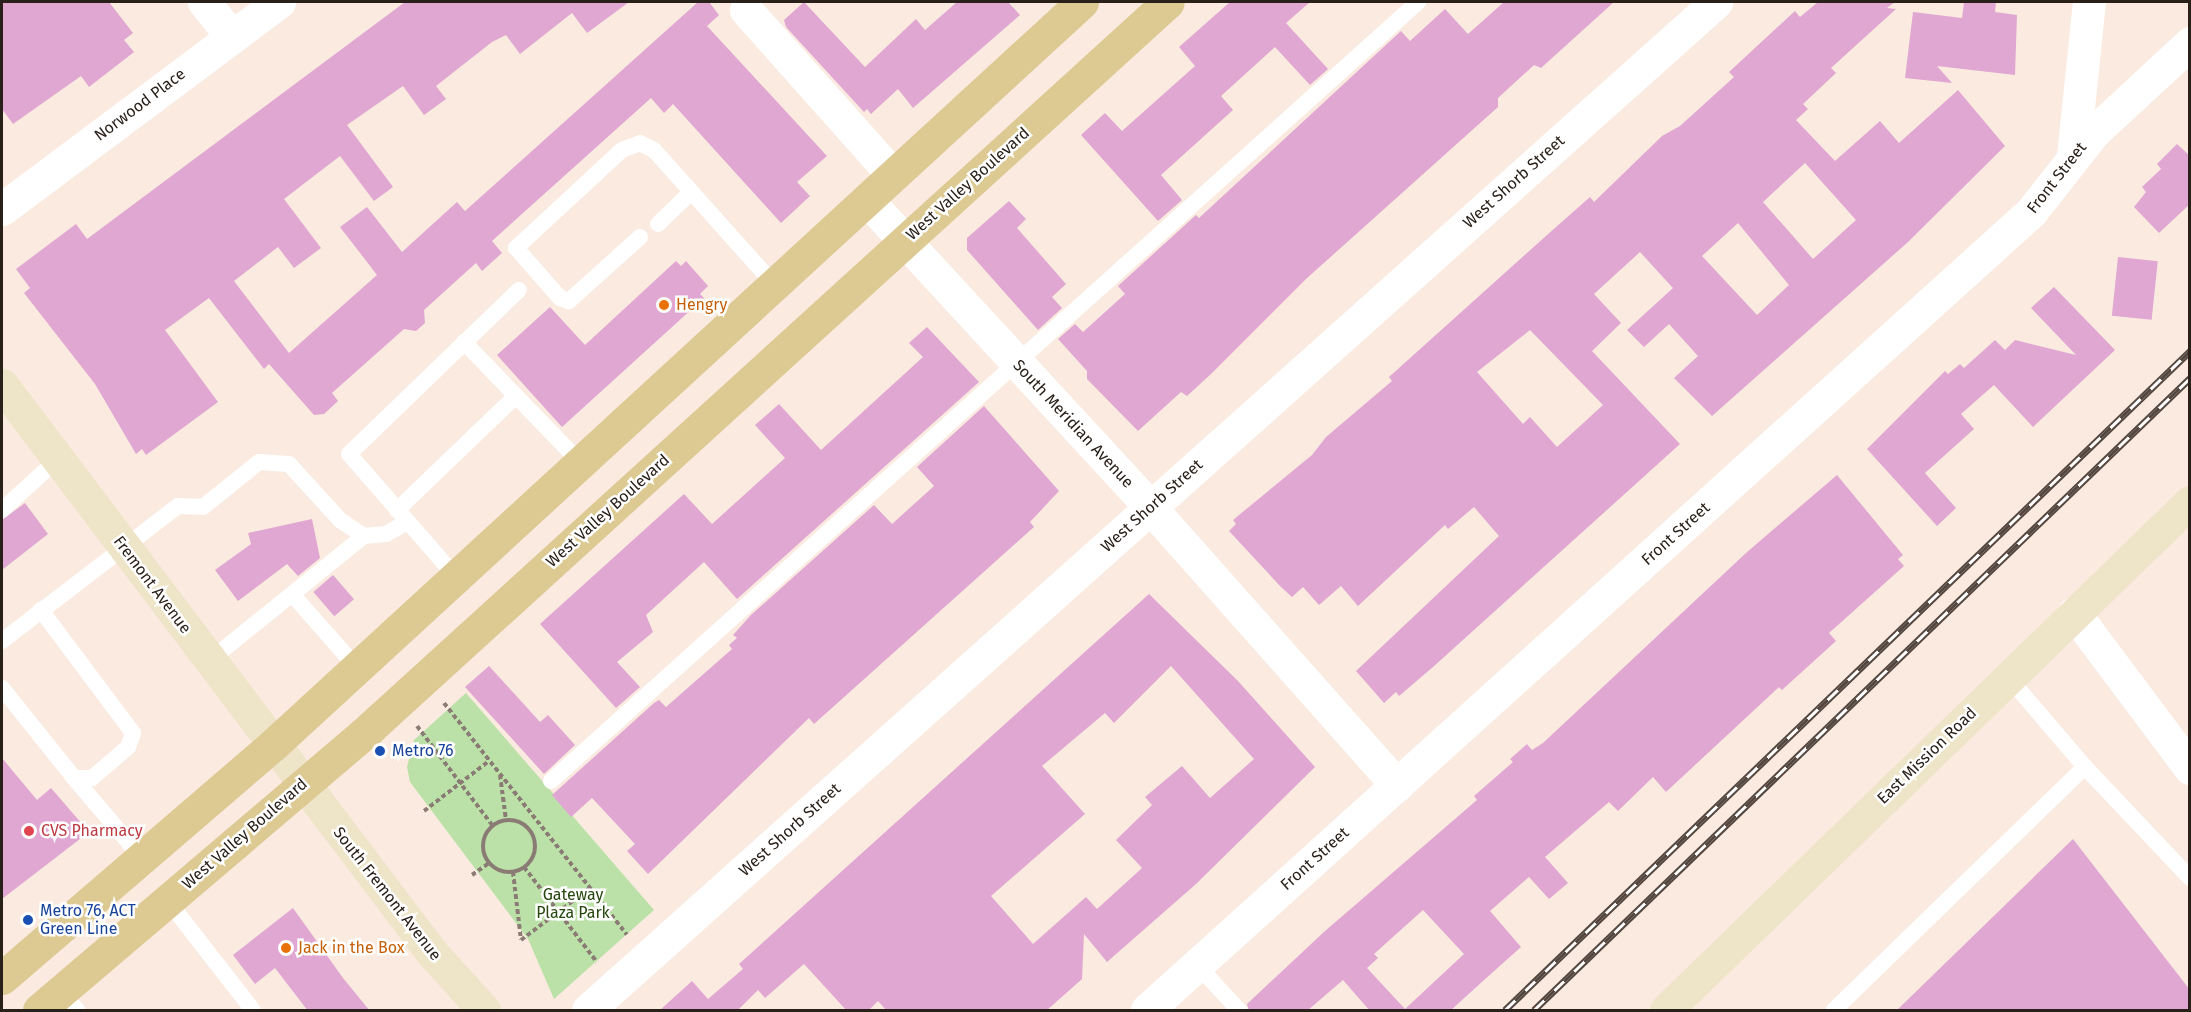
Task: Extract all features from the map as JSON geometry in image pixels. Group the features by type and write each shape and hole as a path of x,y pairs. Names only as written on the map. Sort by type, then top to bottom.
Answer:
{"main road":[{"path":"2,978 274,744 1082,2"},
{"name":"West Valley Boulevard","path":"59,1004 168,901 304,784 1168,2"},
{"name":"Fremont Avenue","path":"2,385 304,784"},
{"name":"East Mission Road","path":"1666,1011 2190,502"},
{"name":"South Fremont Avenue","path":"304,784 477,1008"}],"street":[{"path":"204,2 232,37"},
{"name":"Norwood Place","path":"2,209 279,2"},
{"name":"West Shorb Street","path":"588,1011 1716,2"},
{"path":"2073,156 2089,2"},
{"path":"746,10 893,175"},
{"name":"Front Street","path":"1147,1011 2031,212 2073,156 2190,43"},
{"name":"South Meridian Avenue","path":"867,200 1150,507 1397,785"},
{"path":"2074,613 2190,768"}],"lane":[{"path":"551,781 1418,2"},
{"path":"640,237 569,301 560,298 516,248 622,150 640,143 654,150 774,284"},
{"path":"658,224 692,192"},
{"path":"456,577 349,454 519,290"},
{"path":"464,342 580,462"},
{"path":"209,661 364,536 386,534 516,396"},
{"path":"2,510 57,460"},
{"path":"2,642 40,610 124,549 178,506 203,507 259,462 289,464 340,520 364,536"},
{"path":"292,594 357,668"},
{"path":"40,610 133,733 128,747 92,778 74,778"},
{"path":"2008,677 2085,767 2190,878"},
{"path":"2,688 142,858"},
{"path":"1834,1011 2085,767"},
{"path":"168,901 253,1011"},
{"path":"1197,965 1239,1011"}],"path":[{"path":"442,701 629,938"},
{"path":"416,725 493,826"},
{"path":"424,811 489,761"},
{"path":"500,774 506,820"},
{"path":"506,820 530,830 535,843 533,857 524,867 513,872 489,863 484,838 493,826 506,820"},
{"path":"530,830 540,824"},
{"path":"472,875 489,863"},
{"path":"524,867 599,964"},
{"path":"513,872 521,940 590,888"}],"green space":[{"name":"Gateway Plaza Park","path":"466,693 654,910 554,999 528,939 410,782 407,767 414,740"}],"building":[{"path":"2,2 109,2 133,33 124,40 134,52 89,87 81,76 13,124 2,109"},
{"path":"405,2 629,2 587,33 572,13 520,54 506,35 492,42 436,86 446,99 424,115 403,86 347,125 393,187 374,201 340,156 284,199 321,248 294,268 278,247 234,281 289,353 377,275 340,227 367,207 402,252 457,202 465,211 698,2 709,2 719,15 707,26 827,156 797,182 810,196 781,223 673,104 664,113 651,98 492,241 502,253 482,271 476,263 424,310 425,323 416,331 404,329 332,393 338,401 324,414 314,415 269,364 264,369 209,298 165,330 218,402 146,455 142,449 136,454 95,384 24,293 30,288 16,269 76,224 87,239"},
{"path":"804,2 865,67 916,19 925,30 957,2 1008,2 1020,15 913,108 898,89 871,114 867,109 864,112 786,27 784,20"},
{"path":"1230,2 1310,2 1286,23 1328,69 1310,85 1275,47 1221,96 1233,110 1161,175 1182,200 1158,221 1081,135 1105,113 1122,131 1195,66 1179,47"},
{"path":"1504,2 1614,2 1541,68 1534,65 1498,98 1498,107 1306,279 1187,396 1181,392 1138,431 1087,379 1087,371 1058,339 1075,324 1083,332 1125,294 1118,286 1196,215 1199,218 1401,31 1410,41 1445,9 1468,34"},
{"path":"1818,2 1895,2 1887,8 1896,9 1831,68 1836,73 1803,104 1808,109 1796,120 1835,161 1880,121 1899,143 1958,90 2005,146 1908,242 1712,416 1674,378 1698,356 1669,324 1644,347 1627,330 1673,288 1640,252 1594,294 1621,323 1592,351 1680,444 1433,667 1399,696 1396,692 1384,703 1356,671 1499,536 1474,507 1448,529 1445,525 1358,606 1341,586 1319,605 1303,587 1292,597 1280,586 1229,531 1236,524 1233,520 1312,455 1326,437 1392,381 1389,377 1590,197 1594,202 1662,136 1680,126 1734,77 1729,72 1795,11 1800,17","holes":["1805,163 1856,220 1813,259 1763,202","1738,223 1789,285 1757,315 1702,256","1530,330 1603,405 1557,447 1530,417 1523,424 1477,372"]},
{"path":"1964,2 1996,2 1995,12 2017,15 2015,75 1937,66 1952,83 1905,78 1913,12 1962,18"},
{"path":"2177,144 2190,156 2190,204 2159,233 2134,207 2146,192 2142,187 2161,169 2157,164"},
{"path":"1009,201 1026,219 1017,228 1066,284 1052,297 1062,308 1038,330 967,250 967,238"},
{"path":"2118,257 2158,261 2152,320 2112,316"},
{"path":"676,261 681,266 686,261 708,286 700,294 704,298 562,427 497,355 550,307 585,345"},
{"path":"2054,287 2115,350 2033,427 1994,385 1961,414 1974,429 1925,473 1956,508 1937,526 1867,449 1945,371 1948,374 1960,364 1964,368 1995,340 2005,350 2015,340 2076,355 2031,308"},
{"path":"927,327 979,382 737,599 704,562 646,615 653,632 617,662 640,687 616,708 540,624 684,494 712,524 785,458 755,425 779,404 821,450 923,357 909,343"},
{"path":"984,406 1059,491 1030,522 1034,527 814,724 809,718 648,874 627,851 635,844 592,798 571,817 552,795 654,703 659,700 666,707 732,649 729,645 737,638 733,635 751,615 874,505 892,524 934,486 917,467"},
{"path":"1837,475 1903,555 1898,559 1904,566 1829,633 1836,641 1782,690 1779,687 1666,792 1653,777 1618,811 1609,802 1545,857 1568,883 1549,899 1529,877 1490,911 1521,947 1450,1011 1370,1011 1343,980 1307,1011 1249,1011 1247,1004 1325,931 1477,800 1474,796 1513,762 1510,759 1527,744 1532,750 1543,743 1746,553","holes":["1423,910 1464,954 1405,1009 1367,968 1378,958 1374,954"]},
{"path":"25,503 48,534 2,570 2,520"},
{"path":"312,519 320,558 298,576 287,564 238,601 215,570 251,544 248,533"},
{"path":"333,575 354,599 334,616 313,592"},
{"path":"1149,594 1238,681 1315,767 1196,884 1107,962 1084,934 1082,979 1046,1011 887,1011 878,1001 868,1011 847,1011 804,964 765,998 758,990 737,1011 659,1011 692,981 708,999 743,969 739,964","holes":["1171,666 1254,759 1210,798 1182,766 1145,797 1152,805 1116,840 1142,868 1097,909 1086,897 1033,944 991,896 1085,814 1042,766 1105,713 1114,723"]},
{"path":"489,666 540,722 548,715 575,745 544,774 465,687"},
{"path":"2,758 37,800 51,788 89,832 2,899"},
{"path":"2073,839 2190,990 2190,1011 1896,1011"},
{"path":"293,908 343,978 370,1011 308,1011 275,968 255,984 233,955"}],"railway":[{"path":"1505,1010 2190,351"},
{"path":"1534,1010 2190,378"}],"place":[{"name":"Hengry","path":"664,305"},
{"name":"Metro 76","path":"380,751"},
{"name":"CVS Pharmacy","path":"29,831"},
{"name":"Metro 76, ACT Green Line","path":"28,920"},
{"name":"Jack in the Box","path":"286,948"}]}
